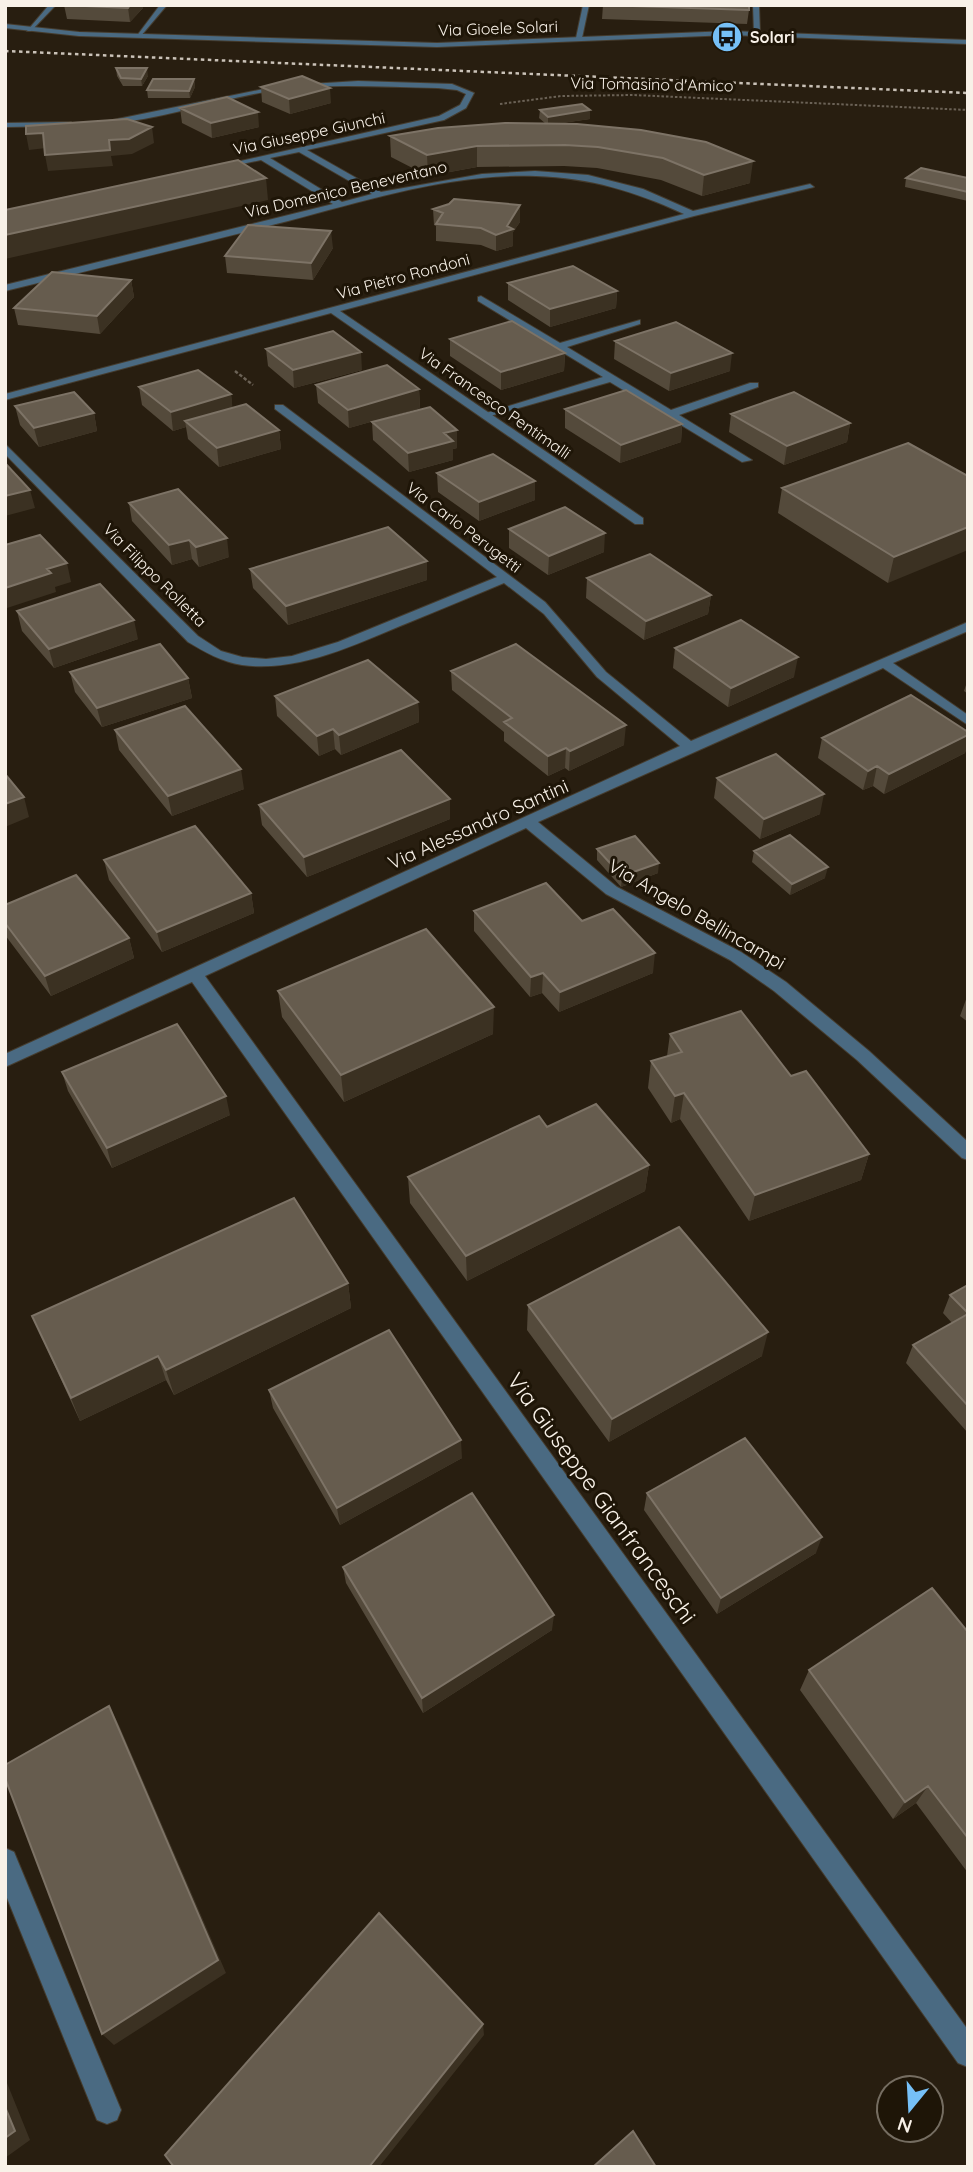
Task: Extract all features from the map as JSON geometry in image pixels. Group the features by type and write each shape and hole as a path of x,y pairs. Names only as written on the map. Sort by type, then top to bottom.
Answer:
{"street":[{"path":"29,30 53,5"},
{"path":"138,36 164,5"},
{"path":"579,38 586,5"},
{"path":"756,5 757,33"},
{"name":"Via Gioele Solari","path":"5,26 29,30 138,36 451,45 757,33 968,42"},
{"path":"100,123 149,118 260,90 350,84 447,86 467,90 470,95 463,106 454,112"},
{"name":"Via Giuseppe Giunchi","path":"208,169 434,119 454,112"},
{"path":"5,124 77,123"},
{"path":"300,149 381,195"},
{"path":"262,157 341,205"},
{"name":"Via Domenico Beneventano","path":"5,288 381,195 461,177 507,172 556,174 630,186 667,200 692,214"},
{"name":"Via Pietro Rondoni","path":"5,397 205,346 692,214 810,187"},
{"path":"481,299 746,460"},
{"name":"Via Francesco Pentimalli","path":"334,310 639,521"},
{"path":"559,346 637,323"},
{"path":"487,416 612,378"},
{"path":"670,414 754,385"},
{"name":"Via Carlo Perugetti","path":"279,407 552,613 583,656 600,673 691,747"},
{"name":"Via Filippo Rolletta","path":"5,447 193,639 223,656 270,663 306,658 506,578"},
{"name":"Via Alessandro Santini","path":"5,1061 691,747 968,626"},
{"path":"884,663 968,721"},
{"name":"Via Angelo Bellincampi","path":"530,823 603,886 650,914 712,943 782,988 814,1013 968,1153"},
{"name":"Via Giuseppe Gianfranceschi","path":"194,974 968,2053"},
{"path":"5,1861 107,2110"}],"path":[{"name":"Via Tomasino d'Amico","path":"454,112 537,99 613,95 968,110"},
{"path":"205,346 279,407"}],"building":[{"path":"64,5 130,5 128,8"},
{"path":"603,5 749,5 749,10"},
{"path":"116,68 147,68 141,79 121,78"},
{"path":"302,76 330,88 289,99 261,87"},
{"path":"153,79 194,79 189,91 147,90"},
{"path":"227,97 258,112 211,123 180,108"},
{"path":"582,104 590,110 548,117 540,110"},
{"path":"127,119 152,127 129,139 109,140 110,150 45,155 43,133 26,134 26,126"},
{"path":"505,123 577,124 641,130 706,142 753,161 704,175 663,158 598,147 477,146 427,155 390,136 438,128"},
{"path":"238,160 266,178 5,235 5,210"},
{"path":"921,168 968,178 968,192 906,178"},
{"path":"454,199 520,205 507,226 513,229 496,235 481,228 436,224 443,213 433,209 449,204"},
{"path":"248,225 331,231 311,263 225,256"},
{"path":"573,266 617,291 550,309 508,283"},
{"path":"52,272 131,280 97,316 14,308"},
{"path":"512,321 565,353 501,372 450,339"},
{"path":"676,322 732,353 671,373 615,341"},
{"path":"333,331 361,352 293,370 266,349"},
{"path":"387,365 419,389 348,410 316,385"},
{"path":"198,370 231,394 171,412 139,387"},
{"path":"626,390 682,424 621,445 565,409"},
{"path":"74,392 94,413 34,428 15,406"},
{"path":"794,392 850,423 787,446 731,414"},
{"path":"246,404 279,430 217,448 185,421"},
{"path":"430,407 457,430 444,433 453,441 408,453 372,422"},
{"path":"908,443 968,476 968,527 894,557 782,488"},
{"path":"493,454 535,481 479,502 437,473"},
{"path":"5,463 30,490 5,496"},
{"path":"178,489 227,538 196,547 189,540 169,545 129,503"},
{"path":"565,507 605,533 549,556 509,529"},
{"path":"388,527 427,561 286,606 250,569"},
{"path":"40,535 67,563 47,569 51,573 5,588 5,545"},
{"path":"650,554 711,595 646,621 587,578"},
{"path":"100,584 134,620 49,649 17,611"},
{"path":"741,620 798,657 731,688 675,648"},
{"path":"160,644 188,678 97,708 70,672"},
{"path":"516,644 626,725 570,751 566,748 548,756 504,722 512,718 451,671"},
{"path":"368,660 418,702 339,735 333,729 317,736 275,696"},
{"path":"911,695 968,732 968,735 889,774 877,766 868,771 822,738"},
{"path":"185,706 241,769 168,796 115,730"},
{"path":"401,750 450,799 304,857 259,805"},
{"path":"776,754 824,794 764,819 717,778"},
{"path":"5,774 24,797 5,804"},
{"path":"195,826 251,893 157,932 104,860"},
{"path":"790,835 828,867 792,884 754,851"},
{"path":"635,836 659,863 622,876 597,849"},
{"path":"76,875 129,938 45,976 5,923 5,905"},
{"path":"546,883 582,921 613,909 655,953 560,992 543,973 531,977 474,911"},
{"path":"426,929 494,1007 341,1075 278,991"},
{"path":"741,1011 791,1076 806,1071 869,1154 755,1195 684,1093 675,1096 651,1061 682,1052 670,1034"},
{"path":"177,1024 226,1096 107,1148 62,1072"},
{"path":"596,1104 649,1165 466,1256 408,1177 539,1116 547,1127"},
{"path":"294,1198 348,1283 166,1370 158,1356 71,1398 32,1316"},
{"path":"679,1227 768,1332 612,1419 528,1305"},
{"path":"968,1285 968,1313 950,1295"},
{"path":"968,1314 968,1406 913,1345"},
{"path":"389,1330 461,1440 337,1508 269,1390"},
{"path":"745,1438 822,1537 721,1598 647,1493"},
{"path":"472,1493 554,1615 422,1698 343,1567"},
{"path":"932,1588 968,1632 968,1838 928,1786 905,1802 809,1670"},
{"path":"109,1706 218,1960 102,2034 5,1778 5,1765"},
{"path":"379,1913 483,2024 369,2167 174,2167 165,2155"},
{"path":"5,2107 15,2131 5,2138"},
{"path":"633,2131 656,2167 593,2167"}],"railway":[{"path":"5,51 968,93"}],"place":[{"name":"Solari","path":"727,37"}]}
